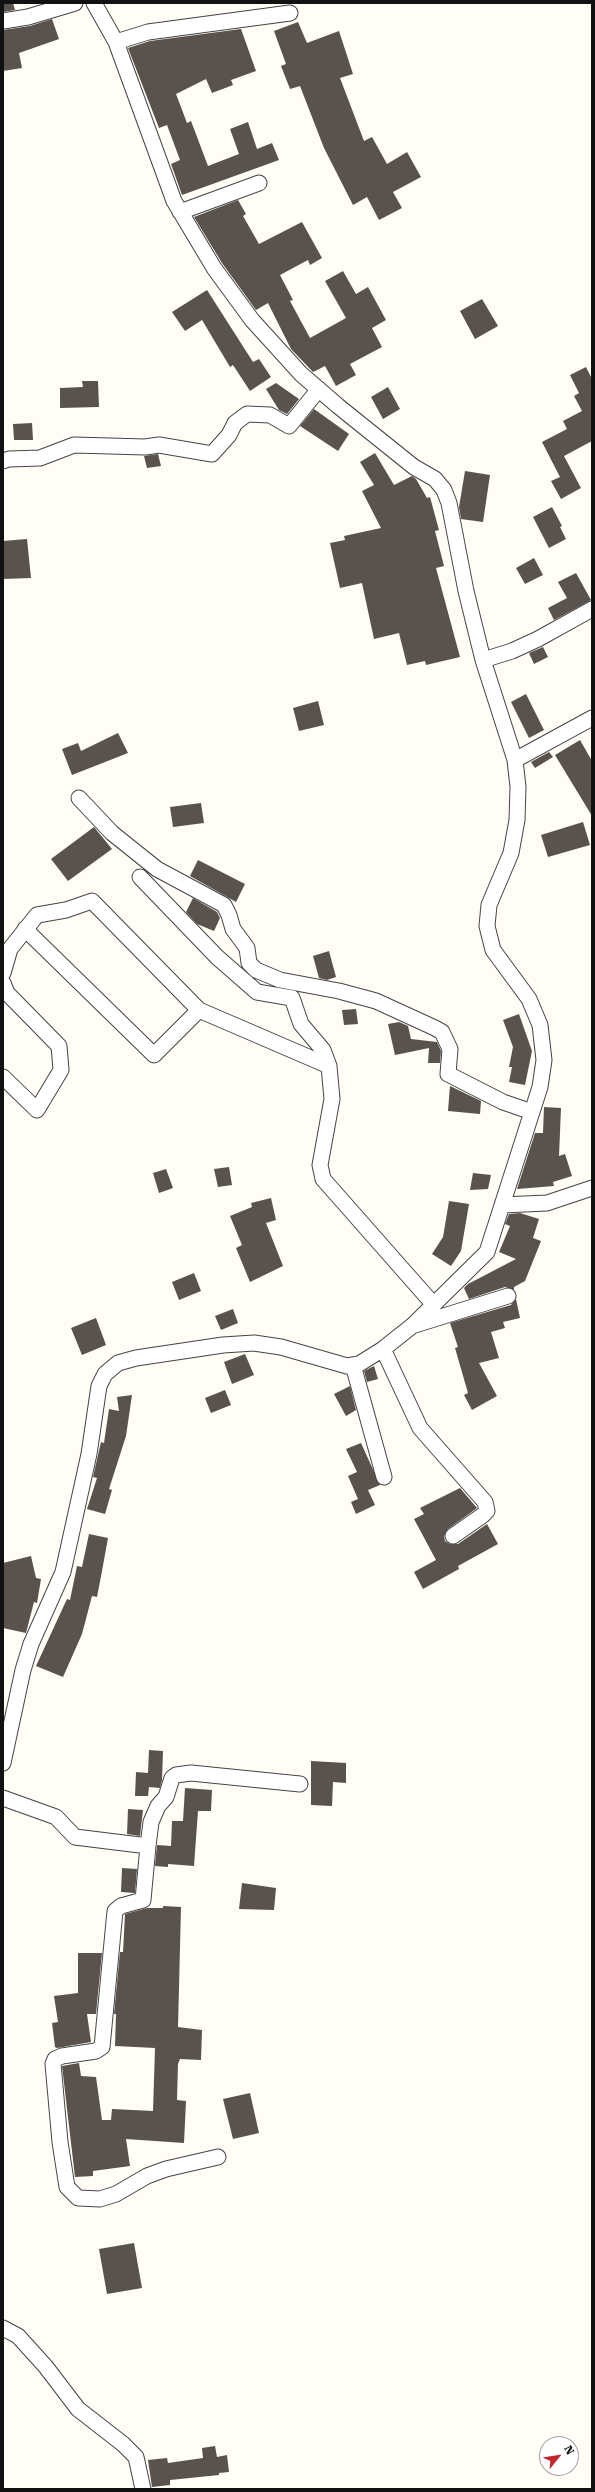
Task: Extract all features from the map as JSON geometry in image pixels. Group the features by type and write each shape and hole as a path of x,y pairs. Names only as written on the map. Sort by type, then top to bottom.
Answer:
{"street":[{"path":"3,21 28,17 75,3"},
{"path":"3,1763 23,1670 31,1644 63,1572 89,1454 99,1386 105,1374 118,1363 136,1358 181,1350 254,1343 281,1347 342,1365 353,1365 363,1362 382,1349 412,1326 487,1252 540,1087 544,1060 540,1024 529,999 493,950 487,926 489,905 511,854 517,820 518,787 515,760 483,660 466,591 451,510 444,490 435,479 414,467 301,374 252,320 214,268 180,212 116,42 94,3"},
{"path":"116,42 148,32 290,13"},
{"path":"180,212 259,183"},
{"path":"3,461 9,459 40,458 74,445 145,447 159,445 212,454 229,435 235,423 247,414 270,415 289,426 319,389"},
{"path":"483,660 532,642 592,609"},
{"path":"515,760 592,718"},
{"path":"79,798 112,833 157,869 224,906 229,915 233,929 246,948 249,963 256,970 280,980 339,991 376,1001 435,1028 442,1032 450,1049 448,1074 502,1102 532,1112"},
{"path":"140,877 217,957 258,992 292,998 302,1024 323,1050 329,1066 332,1099 320,1166 323,1179 434,1305"},
{"path":"3,973 10,949 37,915 66,910 92,901 199,1010 329,1066"},
{"path":"26,929 154,1055 199,1010"},
{"path":"3,983 6,993 59,1046 61,1070 37,1110 3,1077"},
{"path":"502,1205 547,1203 592,1188"},
{"path":"412,1326 508,1296"},
{"path":"382,1349 420,1428 485,1502 486,1511 483,1515 453,1536"},
{"path":"353,1365 384,1477"},
{"path":"218,2157 166,2169 147,2176 116,2194 100,2199 78,2198 67,2187 60,2142 53,2064 55,2059 62,2056 96,2051 102,2047 115,1911 121,1906 142,1900 151,1822 158,1806 166,1797 172,1778 176,1775 191,1773 300,1784"},
{"path":"3,1798 56,1817 75,1837 148,1846"},
{"path":"3,2328 18,2336 46,2367 78,2409 123,2444 136,2457 143,2489"}],"building":[{"path":"3,3 13,3 15,10 3,12"},
{"path":"52,19 59,39 19,53 22,68 3,71 3,30 30,26"},
{"path":"298,22 307,43 339,31 353,74 340,78 364,141 372,137 387,164 407,152 421,177 393,192 402,208 379,220 367,197 353,205 324,148 300,86 290,89 281,66 286,64 274,31"},
{"path":"241,29 256,71 231,80 233,85 212,93 206,79 176,94 187,123 191,121 208,166 239,154 230,129 248,122 257,149 272,143 279,160 182,195 171,164 180,160 167,125 159,128 128,48 150,41"},
{"path":"238,200 246,214 243,216 259,244 302,222 322,258 310,265 308,260 280,275 293,300 290,301 310,338 346,318 325,281 343,271 356,294 368,287 386,320 372,328 382,347 350,364 356,375 336,386 325,366 313,372 291,349 268,303 256,310 222,263 194,217"},
{"path":"207,290 253,362 259,359 271,377 250,391 233,365 230,367 202,320 185,331 172,312"},
{"path":"482,299 498,326 475,339 460,311"},
{"path":"586,367 592,379 592,441 564,456 581,488 561,499 551,481 560,477 542,442 567,429 563,421 582,411 574,396 579,393 570,375"},
{"path":"82,381 98,381 99,407 60,408 60,388 83,387"},
{"path":"276,383 299,399 287,414 279,410 266,389"},
{"path":"388,387 400,409 383,419 371,397"},
{"path":"314,409 349,434 338,451 300,426"},
{"path":"32,423 33,440 14,440 13,424"},
{"path":"375,453 394,485 412,476 416,479 427,498 430,497 439,530 435,531 444,566 436,568 460,657 426,665 425,661 407,665 399,633 374,639 362,583 340,588 330,543 345,540 344,536 381,528 362,491 374,485 360,462"},
{"path":"158,454 161,466 147,468 144,456"},
{"path":"465,471 490,475 483,522 461,519 459,507"},
{"path":"552,507 562,526 560,527 566,539 549,548 533,517"},
{"path":"27,539 31,578 3,579 3,541"},
{"path":"534,558 543,575 525,584 516,568"},
{"path":"576,573 591,600 554,620 548,608 567,598 558,582"},
{"path":"543,647 548,657 534,664 529,653"},
{"path":"526,694 544,730 529,738 511,702"},
{"path":"318,701 324,725 299,731 293,708"},
{"path":"118,733 128,753 72,775 62,749 78,743 81,751"},
{"path":"580,740 592,761 592,816 555,755"},
{"path":"549,752 553,757 535,768 531,762"},
{"path":"201,803 204,823 173,827 170,807"},
{"path":"583,822 590,845 548,857 541,835"},
{"path":"94,827 112,849 68,881 51,859"},
{"path":"198,860 245,884 236,902 190,876"},
{"path":"193,898 217,912 220,918 214,931 197,924 186,912"},
{"path":"329,951 336,977 327,980 319,978 313,956"},
{"path":"356,1009 358,1024 344,1025 342,1010"},
{"path":"519,1014 532,1051 525,1085 509,1082 512,1067 509,1067 513,1047 503,1020"},
{"path":"399,1022 408,1026 411,1039 437,1042 441,1051 440,1063 428,1063 429,1048 395,1055 388,1024"},
{"path":"450,1086 481,1101 480,1114 448,1111"},
{"path":"544,1107 561,1108 559,1156 565,1154 572,1176 553,1182 554,1186 517,1189 535,1133 543,1133"},
{"path":"229,1167 232,1185 218,1187 214,1169"},
{"path":"166,1169 173,1188 159,1193 153,1173"},
{"path":"473,1173 491,1175 488,1189 470,1190"},
{"path":"271,1198 276,1220 266,1223 283,1266 250,1282 236,1248 242,1245 230,1216 252,1207 251,1203"},
{"path":"449,1201 469,1204 461,1251 451,1266 432,1254 443,1237"},
{"path":"520,1213 539,1219 533,1238 541,1241 525,1281 514,1287 514,1290 505,1287 469,1299 464,1288 468,1284 516,1259 499,1252 510,1226 505,1224 509,1214"},
{"path":"194,1273 201,1291 179,1300 172,1282"},
{"path":"516,1299 520,1318 503,1322 505,1328 491,1332 499,1358 479,1363 497,1396 472,1410 464,1395 468,1393 455,1348 458,1347 450,1323 511,1305"},
{"path":"233,1309 238,1323 221,1330 215,1316"},
{"path":"96,1318 106,1345 82,1355 71,1328"},
{"path":"245,1354 254,1375 232,1384 224,1362"},
{"path":"374,1366 378,1379 367,1382 364,1371"},
{"path":"350,1386 356,1410 346,1416 334,1394"},
{"path":"225,1390 231,1405 211,1413 205,1398"},
{"path":"132,1395 126,1436 109,1489 112,1490 105,1514 87,1509 97,1478 93,1477 101,1442 104,1443 109,1409 119,1411 117,1397"},
{"path":"361,1443 380,1485 368,1490 375,1505 356,1514 351,1502 358,1499 348,1476 357,1472 346,1449"},
{"path":"460,1488 477,1508 448,1529 444,1536 445,1541 450,1544 458,1544 487,1524 498,1544 458,1566 459,1569 423,1589 414,1572 436,1560 414,1519 424,1514 420,1508"},
{"path":"89,1534 108,1538 102,1571 97,1597 92,1596 82,1634 63,1677 36,1666 67,1599 70,1600 77,1566 82,1567"},
{"path":"31,1556 36,1578 41,1579 37,1603 34,1602 26,1633 3,1628 3,1563"},
{"path":"149,1750 163,1751 162,1780 160,1788 149,1787 148,1796 135,1796 136,1772 148,1773"},
{"path":"311,1761 346,1763 346,1783 333,1782 332,1806 311,1805"},
{"path":"185,1788 212,1790 211,1811 198,1811 194,1866 168,1864 168,1867 155,1866 157,1845 171,1846 172,1821 183,1821"},
{"path":"128,1809 143,1810 140,1836 127,1834"},
{"path":"122,1868 137,1869 135,1893 121,1892"},
{"path":"242,1883 276,1888 274,1910 239,1909"},
{"path":"163,1906 181,1907 178,2027 202,2030 201,2060 180,2059 178,2064 177,2100 186,2101 184,2143 126,2139 130,2166 93,2171 93,2176 75,2177 62,2066 79,2063 81,2076 96,2077 102,2120 111,2120 112,2109 153,2111 155,2048 115,2046 116,2014 114,2014 120,1952 123,1952 125,1914 147,1908 163,1908"},
{"path":"78,1953 102,1953 96,2014 87,2014 91,2042 57,2048 55,2047 52,2023 58,2022 54,1996 78,1993"},
{"path":"250,2093 259,2133 233,2139 223,2099"},
{"path":"134,2243 142,2288 107,2294 99,2249"},
{"path":"215,2446 217,2457 227,2455 229,2472 219,2473 219,2475 170,2480 170,2485 152,2487 148,2460 167,2458 168,2463 203,2458 202,2448"}]}
